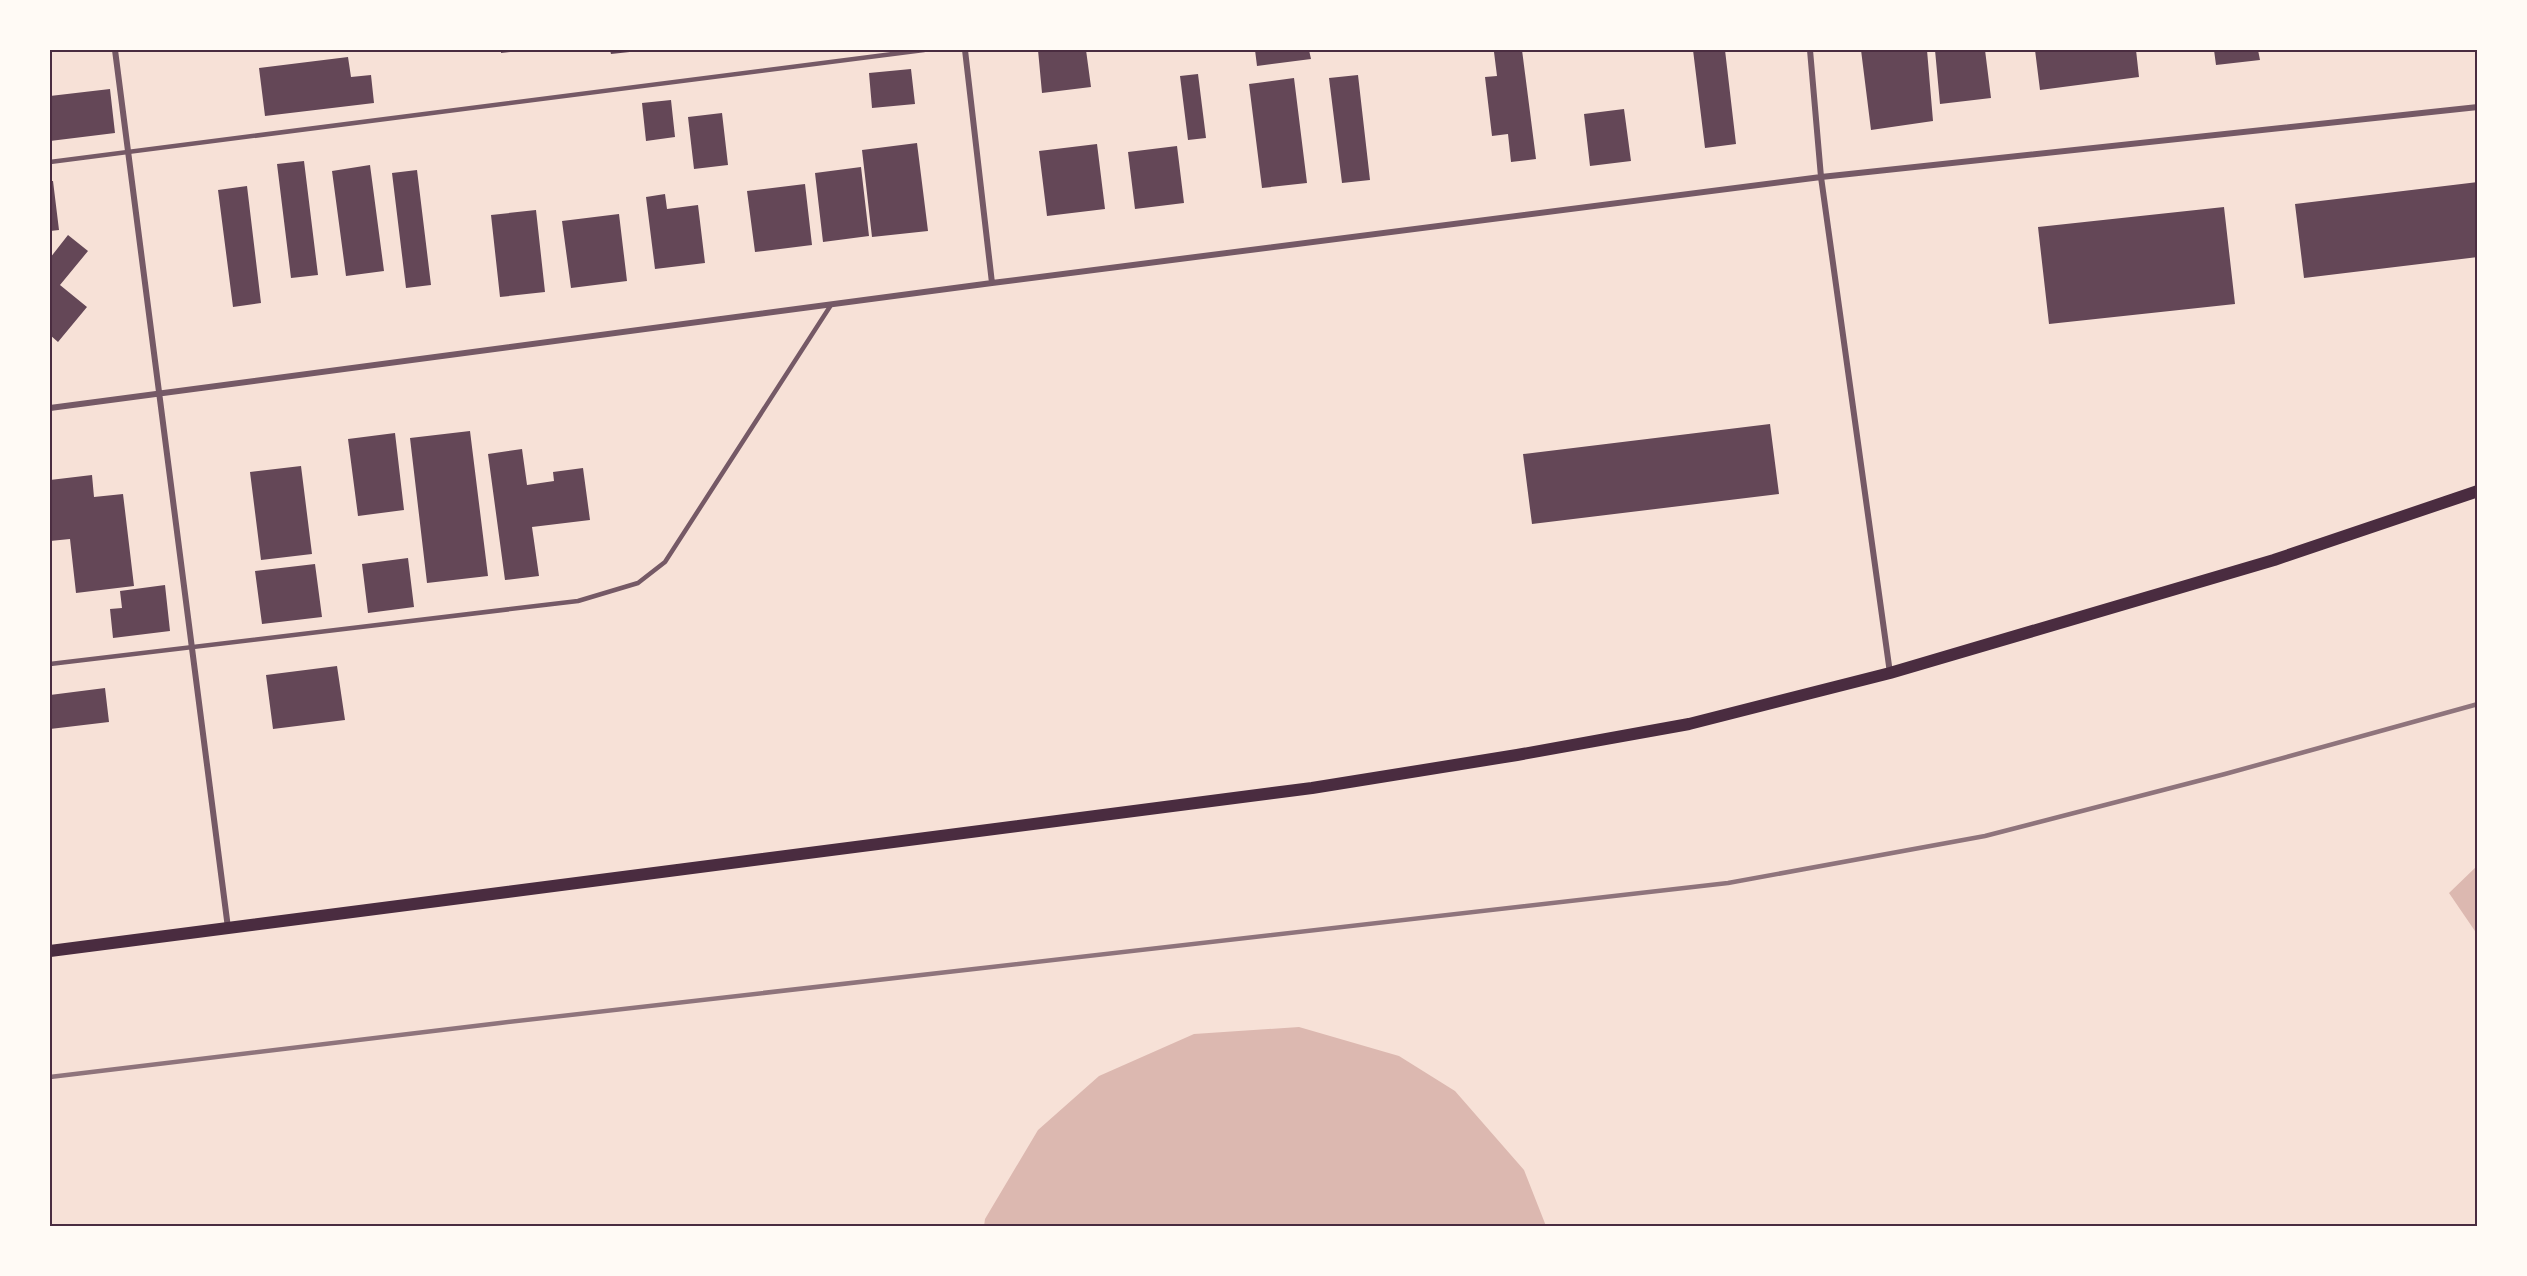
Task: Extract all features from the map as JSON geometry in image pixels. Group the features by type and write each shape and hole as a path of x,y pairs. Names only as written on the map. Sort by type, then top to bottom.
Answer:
{"main road":[{"path":"50,951 1312,788 1506,757 1689,724 1890,673 2274,560 2478,491"}],"street":[{"path":"115,50 228,928"},
{"path":"965,50 992,283"},
{"path":"1810,50 1821,177 1890,673"},
{"path":"50,408 992,283 1821,177 2478,106"}],"lane":[{"path":"50,162 924,50"},
{"path":"50,664 578,601 638,582 666,562 831,305"}],"shaded area":[{"path":"2477,866 2477,934 2449,893"},
{"path":"1299,1027 1399,1056 1455,1091 1524,1170 1546,1226 984,1226 985,1219 1038,1130 1099,1076 1194,1034"}],"building":[{"path":"501,50 519,50 519,51 501,53"},
{"path":"610,50 639,50 639,51 611,54"},
{"path":"1038,50 1086,50 1091,87 1042,93"},
{"path":"1255,50 1309,50 1311,59 1257,66"},
{"path":"1522,50 1536,159 1511,162 1508,134 1492,136 1485,77 1497,76 1494,52"},
{"path":"1693,50 1725,50 1736,144 1705,148"},
{"path":"1861,50 1927,50 1933,121 1871,130"},
{"path":"1935,50 1985,50 1991,98 1940,104"},
{"path":"2035,50 2136,50 2139,77 2040,90"},
{"path":"2214,50 2258,50 2260,60 2216,65"},
{"path":"348,57 351,77 371,75 374,103 265,116 259,68"},
{"path":"911,69 915,104 872,108 869,73"},
{"path":"1198,74 1206,138 1188,140 1180,76"},
{"path":"1358,75 1370,180 1342,183 1329,78"},
{"path":"1294,78 1307,183 1262,188 1249,84"},
{"path":"110,89 115,133 50,141 50,96"},
{"path":"671,100 675,137 646,141 642,103"},
{"path":"1624,109 1631,161 1590,166 1584,114"},
{"path":"722,113 728,165 694,169 688,117"},
{"path":"917,143 928,231 872,237 862,150"},
{"path":"1097,144 1105,209 1047,216 1039,151"},
{"path":"1177,146 1184,203 1135,209 1128,152"},
{"path":"304,161 318,275 291,278 277,164"},
{"path":"370,165 384,271 346,276 332,171"},
{"path":"861,167 869,236 823,242 815,173"},
{"path":"417,170 431,285 406,288 392,173"},
{"path":"50,181 53,181 59,230 50,231"},
{"path":"2478,182 2478,257 2304,278 2295,204"},
{"path":"805,184 812,245 755,252 747,191"},
{"path":"247,186 261,303 233,307 218,190"},
{"path":"665,194 667,209 698,205 705,263 655,269 646,197"},
{"path":"2224,207 2235,304 2049,324 2038,227"},
{"path":"536,210 545,292 500,297 491,215"},
{"path":"619,214 627,281 571,288 562,221"},
{"path":"68,235 88,251 60,285 87,307 58,342 50,335 50,258"},
{"path":"1770,424 1779,494 1532,524 1523,454"},
{"path":"470,431 488,576 427,583 410,438"},
{"path":"395,433 404,510 358,516 348,439"},
{"path":"522,449 527,485 554,481 553,472 583,468 590,520 532,527 539,576 505,580 488,454"},
{"path":"301,466 312,554 261,560 250,472"},
{"path":"92,475 94,497 123,494 134,586 76,593 70,539 50,541 50,480"},
{"path":"408,558 414,607 368,613 362,564"},
{"path":"315,564 322,617 262,624 255,571"},
{"path":"165,585 170,631 113,638 110,609 122,608 120,591"},
{"path":"337,666 345,720 273,729 266,675"},
{"path":"105,688 109,722 50,729 50,695"}],"railway":[{"path":"50,1077 500,1023 1728,883 1985,836 2225,774 2478,704"}]}
